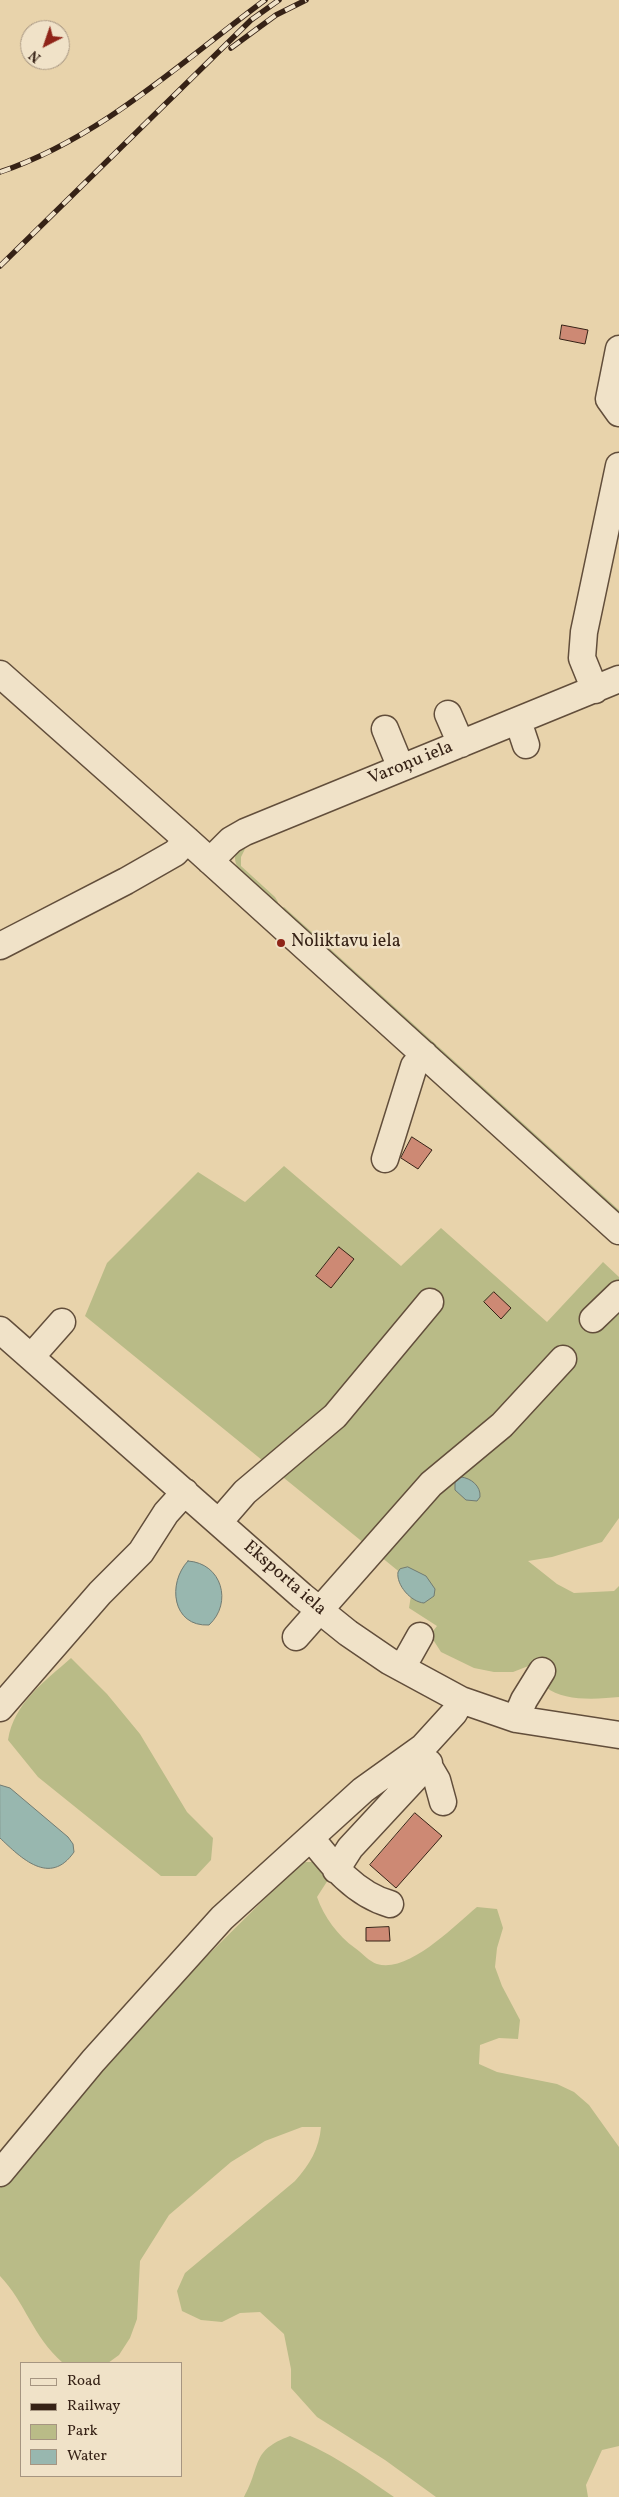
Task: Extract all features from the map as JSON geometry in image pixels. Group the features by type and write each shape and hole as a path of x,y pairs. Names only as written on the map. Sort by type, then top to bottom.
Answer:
{"street":[{"path":"619,350 609,398 619,413"},
{"path":"595,690 582,658 584,632 619,466"},
{"path":"0,674 210,860 619,1231"},
{"name":"Varoņu iela","path":"210,860 231,840 245,832 461,744 522,733 595,690 619,679"},
{"path":"448,714 461,744"},
{"path":"385,729 401,768"},
{"path":"0,946 126,881 175,852 187,840"},
{"path":"385,1159 414,1066 424,1054"},
{"path":"593,1319 619,1294"},
{"path":"219,1522 245,1492 336,1416 430,1302"},
{"path":"31,1357 62,1322"},
{"name":"Eksporta iela","path":"0,1330 348,1633 402,1668 461,1700 516,1718 619,1735"},
{"path":"296,1638 432,1484 502,1425 563,1359"},
{"path":"0,1708 100,1593 141,1552 166,1514 185,1492"},
{"path":"402,1668 420,1636"},
{"path":"516,1718 524,1700 542,1671"},
{"path":"336,1870 350,1848 424,1756 461,1700"},
{"path":"424,1756 437,1780 442,1802"},
{"path":"0,2173 93,2061 216,1925 363,1790 424,1756"},
{"path":"311,1838 336,1870 369,1896 390,1904"}],"green space":[{"path":"247,845 241,857 241,866 275,897 278,902 276,906 248,881 237,866 235,859 237,852"},
{"path":"284,907 619,1210 619,1216 280,910"},
{"path":"284,1166 401,1266 441,1228 547,1322 603,1262 619,1277 619,1518 602,1542 552,1557 528,1561 557,1584 574,1593 614,1591 619,1586 619,1697 581,1698 562,1695 546,1687 531,1665 513,1672 494,1672 474,1668 441,1652 430,1635 437,1626 409,1608 413,1583 85,1316 107,1263 198,1172 245,1202"},
{"path":"71,1658 107,1694 140,1734 187,1812 213,1838 211,1860 196,1876 161,1876 38,1777 8,1740 11,1727 23,1704"},
{"path":"302,1862 321,1862 328,1880 317,1897 323,1912 343,1938 377,1964 389,1965 403,1962 416,1955 444,1936 477,1907 497,1909 503,1928 497,1948 495,1967 502,1986 520,2020 518,2039 499,2038 480,2045 479,2064 497,2072 557,2084 574,2092 589,2105 619,2147 619,2446 602,2450 586,2485 588,2497 436,2497 385,2460 317,2417 291,2388 291,2369 284,2334 260,2312 240,2313 222,2322 201,2320 182,2311 177,2291 185,2273 295,2181 313,2156 321,2127 302,2127 265,2141 231,2162 169,2215 140,2261 137,2319 130,2338 119,2355 109,2362 62,2362 52,2353 36,2331 9,2286 0,2276 0,2188 123,2039"},
{"path":"290,2436 331,2456 394,2497 244,2497 263,2453 268,2447"}],"water":[{"path":"461,1477 472,1481 479,1489 480,1497 477,1501 466,1500 455,1490 455,1479"},
{"path":"188,1561 200,1563 209,1569 216,1576 220,1586 221,1606 209,1625 197,1624 187,1619 177,1602 177,1581 181,1570"},
{"path":"408,1567 426,1576 435,1589 434,1596 424,1603 414,1600 405,1592 399,1582 398,1572 400,1569"},
{"path":"0,1785 10,1788 68,1837 73,1844 74,1852 65,1862 55,1867 36,1866 17,1854 0,1838"}],"building":[{"path":"562,325 588,330 585,344 560,339"},
{"path":"412,1137 432,1150 418,1169 401,1158"},
{"path":"339,1247 354,1259 331,1288 316,1276"},
{"path":"494,1292 511,1308 501,1319 484,1302"},
{"path":"415,1813 442,1836 396,1888 370,1865"},
{"path":"389,1927 390,1941 366,1941 366,1928"}],"railway":[{"path":"0,172 72,140 106,119 139,97 265,0"},
{"path":"0,266 251,20 279,0"},
{"path":"231,48 276,15 306,0"}],"place":[{"name":"Noliktavu iela","path":"281,943"}]}
